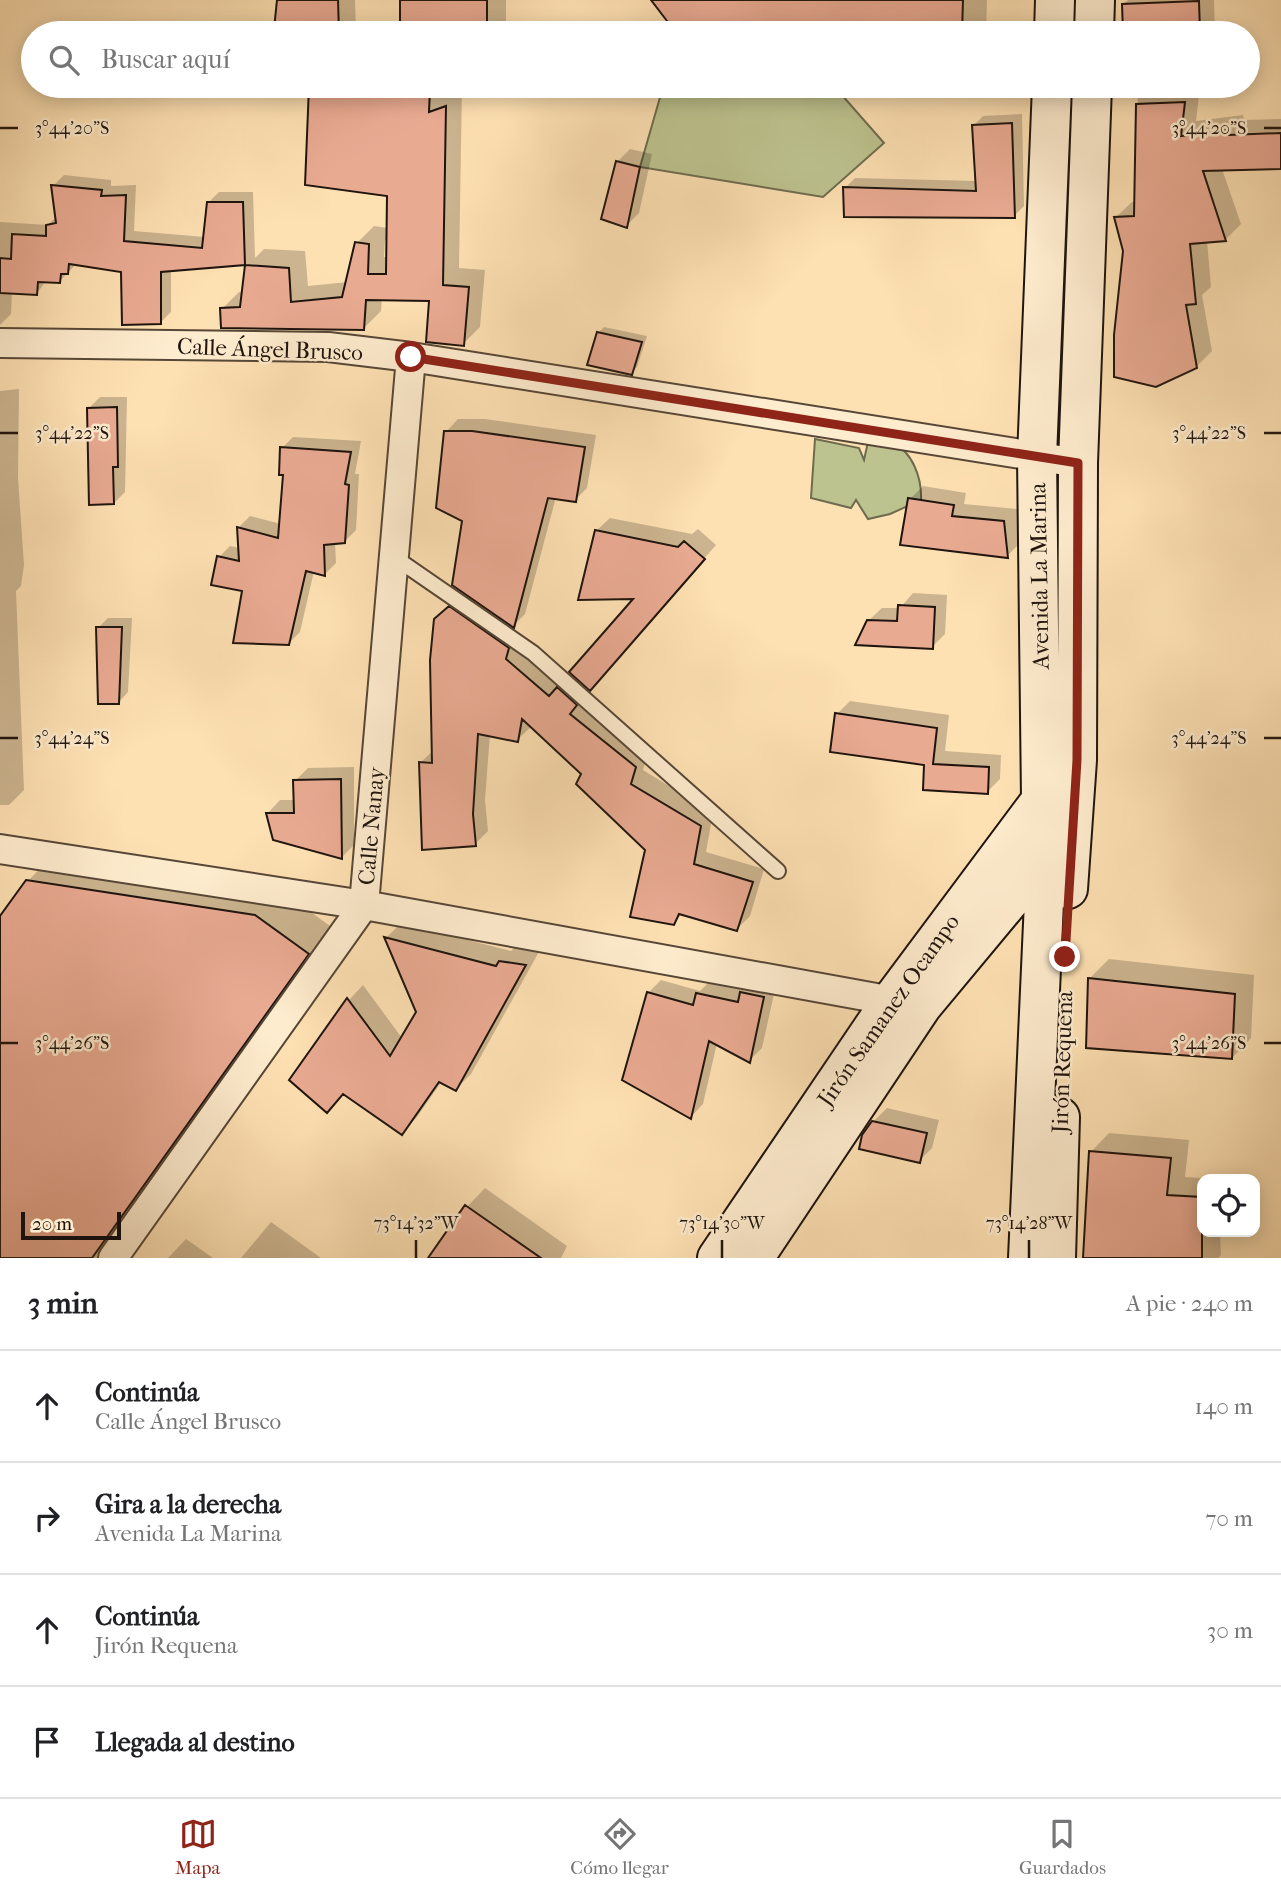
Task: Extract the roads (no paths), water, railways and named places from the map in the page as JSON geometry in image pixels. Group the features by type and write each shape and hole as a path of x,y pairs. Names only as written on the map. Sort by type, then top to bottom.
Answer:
{"main road":[{"path":"1054,21 1055,0"},
{"path":"1094,21 1095,0"},
{"name":"Avenida La Marina","path":"1046,857 1041,800 1037,457 1052,98"},
{"name":"Avenida La Marina","path":"1072,824 1075,778 1078,463 1092,98"},
{"name":"Jirón Samanez Ocampo","path":"754,1258 906,1003 1041,800 1075,778"},
{"name":"Jirón Samanez Ocampo","path":"717,1258 906,1003 1046,857 1072,824"},
{"name":"Jirón Requena","path":"1056,1258 1072,824"},
{"name":"Jirón Requena","path":"1028,1258 1046,857"}],"street":[{"name":"Calle Ángel Brusco","path":"0,343 328,347 411,357 1078,463"},
{"name":"Calle Nanay","path":"113,1258 364,905 411,357"},
{"path":"0,849 364,905 906,1003"}],"lane":[{"path":"394,557 533,653 778,871"}]}
